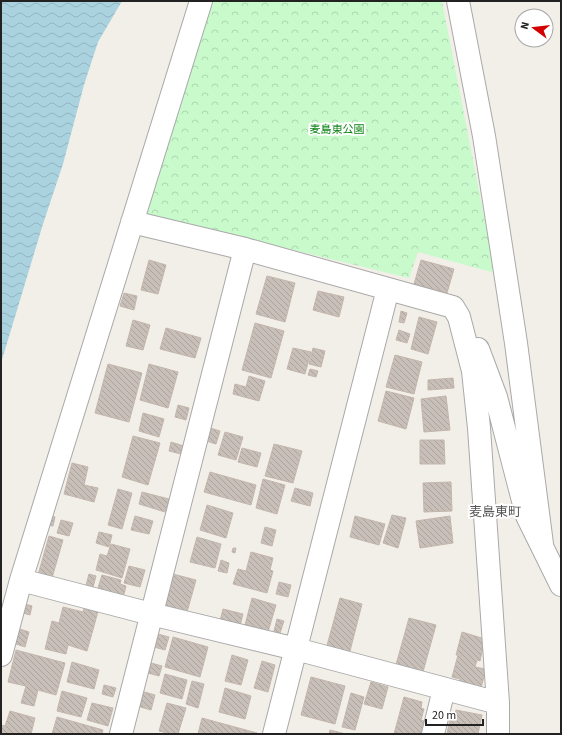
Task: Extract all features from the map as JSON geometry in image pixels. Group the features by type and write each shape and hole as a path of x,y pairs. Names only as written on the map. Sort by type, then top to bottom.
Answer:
{"street":[{"path":"1,655 21,580 201,1"},
{"path":"458,1 484,136 511,312 542,544"},
{"path":"132,222 245,250 453,307 476,345 496,396 527,516 561,584"},
{"path":"121,734 245,250"},
{"path":"274,734 388,289"},
{"path":"459,317 473,371 478,420 498,703 498,734"},
{"path":"21,580 151,614 296,649 498,703"},
{"path":"433,734 444,689"}],"green space":[{"name":"麦島東公園","path":"207,1 442,1 495,273 418,252 409,278 145,214"}],"water":[{"path":"1,1 122,1 98,42 84,85 63,164 43,224 1,363"}],"building":[{"path":"149,260 166,265 158,294 141,290"},
{"path":"421,260 454,269 447,293 414,284"},
{"path":"267,276 295,283 285,322 256,314"},
{"path":"318,291 344,297 339,317 313,310"},
{"path":"124,293 137,296 134,310 120,306"},
{"path":"401,311 407,313 404,323 399,322"},
{"path":"419,317 437,322 428,354 411,349"},
{"path":"133,320 150,325 143,350 126,346"},
{"path":"255,323 284,331 271,378 242,370"},
{"path":"166,328 201,338 195,358 160,349"},
{"path":"399,330 410,334 407,343 396,340"},
{"path":"293,348 311,352 305,374 287,369"},
{"path":"313,348 325,351 321,367 309,364"},
{"path":"395,355 422,362 414,394 386,387"},
{"path":"108,364 142,373 129,422 95,413"},
{"path":"149,364 178,372 168,408 140,400"},
{"path":"310,369 318,371 316,377 308,375"},
{"path":"249,376 265,381 259,401 233,394 235,384 246,387"},
{"path":"453,378 454,388 428,390 428,380"},
{"path":"386,391 414,398 406,429 378,421"},
{"path":"446,396 450,430 424,432 421,399"},
{"path":"178,405 189,408 186,420 175,417"},
{"path":"143,413 164,419 159,437 139,431"},
{"path":"207,427 220,431 216,444 203,440"},
{"path":"225,432 243,437 236,460 218,455"},
{"path":"133,436 160,443 148,485 122,477"},
{"path":"420,440 444,440 445,464 420,464"},
{"path":"171,442 184,446 181,454 169,451"},
{"path":"274,444 302,451 293,483 265,476"},
{"path":"242,448 261,453 257,467 238,462"},
{"path":"72,463 88,467 84,485 98,488 94,502 64,494"},
{"path":"210,472 256,485 251,505 204,492"},
{"path":"263,479 285,485 277,514 256,508"},
{"path":"451,482 452,511 424,512 423,483"},
{"path":"295,488 313,493 310,506 291,501"},
{"path":"118,489 132,493 122,529 108,525"},
{"path":"142,492 169,499 165,512 139,504"},
{"path":"207,505 233,513 226,538 200,530"},
{"path":"48,515 55,517 53,526 46,525"},
{"path":"392,515 406,518 398,548 383,543"},
{"path":"135,516 153,521 149,534 131,530"},
{"path":"355,516 385,524 379,545 350,537"},
{"path":"450,516 453,543 420,548 416,521"},
{"path":"61,520 73,523 69,536 57,533"},
{"path":"265,527 276,530 272,546 261,543"},
{"path":"99,532 112,535 109,547 96,543"},
{"path":"49,536 63,540 52,578 38,575"},
{"path":"197,537 221,544 215,568 190,562"},
{"path":"111,544 130,549 122,578 96,570 100,554 107,556"},
{"path":"233,548 236,548 235,553 232,552"},
{"path":"251,552 273,558 270,570 273,571 267,593 233,584 238,569 246,571"},
{"path":"221,560 229,563 227,573 218,571"},
{"path":"129,566 145,570 140,587 124,583"},
{"path":"169,573 196,580 187,612 160,605"},
{"path":"89,574 96,576 92,591 85,589"},
{"path":"102,575 121,580 120,584 126,586 123,598 97,591"},
{"path":"279,582 291,585 288,597 276,594"},
{"path":"252,598 276,605 268,632 245,625"},
{"path":"340,598 362,604 349,655 326,649"},
{"path":"25,604 32,606 30,615 23,613"},
{"path":"85,604 99,608 87,651 68,645 66,654 45,649 52,621 59,623 63,607 83,612"},
{"path":"223,609 243,614 240,626 220,621"},
{"path":"409,618 436,625 421,679 394,672"},
{"path":"277,619 284,621 280,633 274,631"},
{"path":"17,628 29,632 25,647 13,643"},
{"path":"462,632 485,639 480,661 477,660 475,667 486,669 480,692 458,686 460,679 452,677"},
{"path":"158,634 169,637 165,650 154,647"},
{"path":"173,637 208,647 200,677 165,667"},
{"path":"16,650 65,663 56,695 38,690 34,706 21,703 26,686 8,682"},
{"path":"232,655 248,660 241,685 225,681"},
{"path":"262,661 275,665 268,692 254,688"},
{"path":"72,662 99,670 94,689 67,682"},
{"path":"151,663 162,666 159,676 148,673"},
{"path":"165,674 187,680 182,699 160,693"},
{"path":"311,677 345,686 335,724 301,715"},
{"path":"192,681 204,684 198,708 186,704"},
{"path":"371,682 388,687 382,709 364,704"},
{"path":"104,685 116,688 113,697 102,694"},
{"path":"225,688 251,696 245,719 219,712"},
{"path":"62,691 87,698 81,717 57,711"},
{"path":"141,691 155,695 151,710 137,706"},
{"path":"351,693 364,697 355,730 342,727"},
{"path":"404,697 422,702 421,708 424,709 421,720 424,721 421,734 394,734"},
{"path":"92,703 113,708 108,726 87,720"},
{"path":"167,703 186,708 178,734 159,731"},
{"path":"456,710 482,715 478,734 447,734 451,714 455,715"},
{"path":"10,711 35,718 31,734 1,734 1,725 5,726"},
{"path":"57,717 103,730 102,734 52,734"},
{"path":"202,718 257,733 198,734"},
{"path":"330,730 346,734 329,734"}],"district":[{"name":"麦島東町","path":"495,511"}]}
